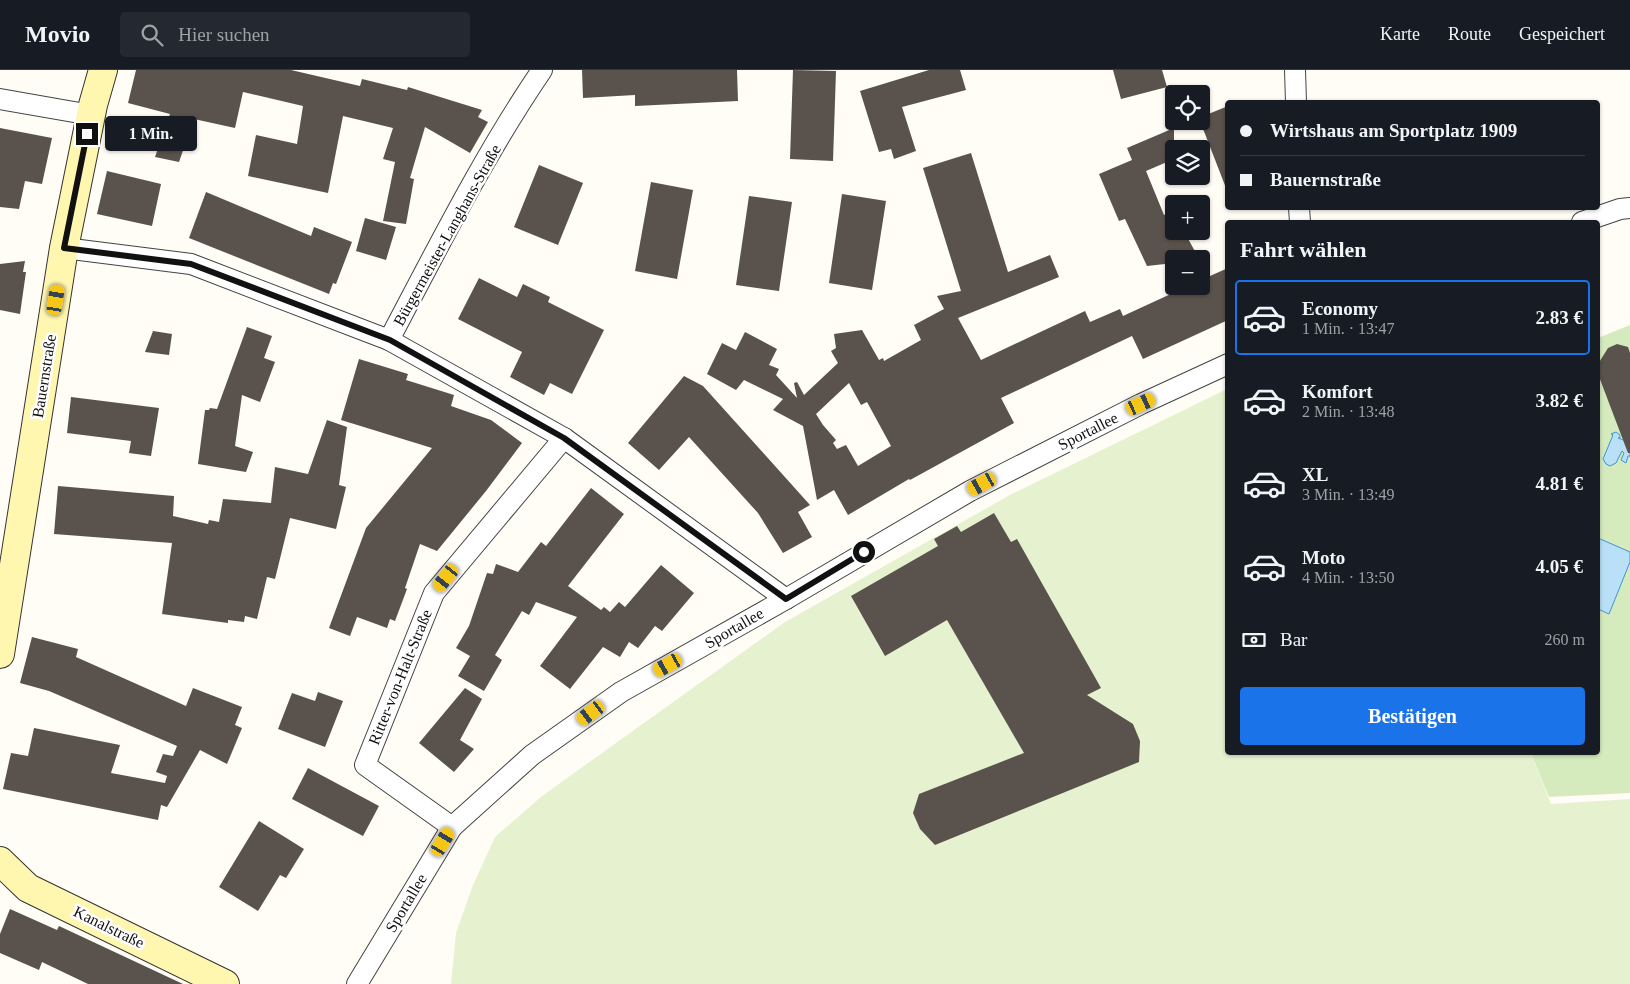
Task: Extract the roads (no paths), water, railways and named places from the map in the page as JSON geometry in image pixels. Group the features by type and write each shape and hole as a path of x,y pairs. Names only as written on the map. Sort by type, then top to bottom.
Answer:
{"main road":[{"name":"Bauernstraße","path":"0,654 64,248 91,115 103,70"},
{"name":"Kanalstraße","path":"0,861 28,888 224,984"}],"street":[{"name":"Bürgermeister-Langhans-Straße","path":"64,248 191,264 390,340 444,236 507,124 542,70"},
{"path":"1296,70 1296,100"},
{"path":"0,98 91,115"},
{"path":"1588,220 1620,209 1630,208"},
{"path":"390,340 564,438 786,599"},
{"name":"Sportallee","path":"357,984 452,826 532,754 621,692 786,599 989,480 1141,404 1225,365"},
{"name":"Ritter-von-Halt-Straße","path":"452,826 364,765 434,593 564,438"}],"water":[{"path":"1616,432 1620,435 1620,438 1618,438 1626,441 1630,438 1630,456 1628,456 1626,463 1621,460 1624,453 1622,451 1616,463 1610,466 1603,459 1613,435 1611,434"},
{"path":"1600,539 1630,552 1630,562 1609,614 1600,610"}]}
